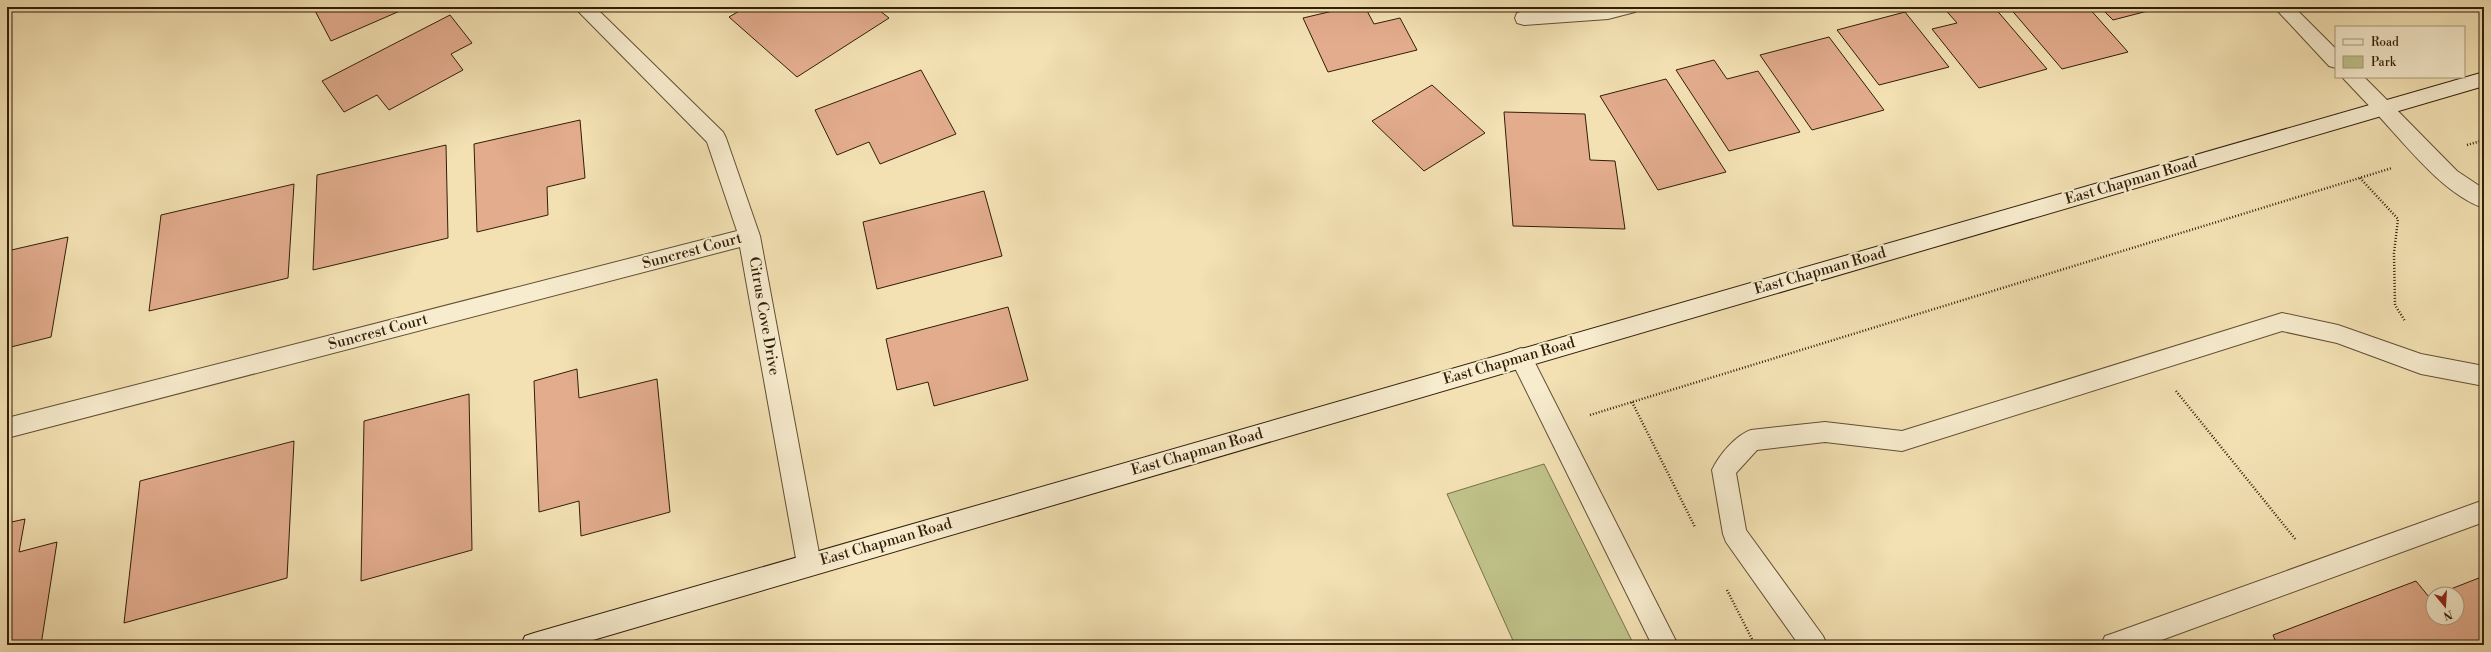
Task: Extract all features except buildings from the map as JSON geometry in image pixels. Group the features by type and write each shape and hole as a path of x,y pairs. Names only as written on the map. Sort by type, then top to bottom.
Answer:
{"street":[{"name":"Citrus Cove Drive","path":"583,7 716,138 749,236 809,564"},
{"path":"1524,18 1608,12 1628,7"},
{"path":"2283,7 2335,60"},
{"path":"2353,78 2450,177 2484,200"},
{"name":"East Chapman Road","path":"534,645 2484,79"},
{"name":"Suncrest Court","path":"7,428 749,236"},
{"path":"1814,645 1735,534 1724,470 1751,440 1826,432 1902,441 2282,322 2338,334 2421,364 2484,376"},
{"path":"1522,358 1665,645"},
{"path":"2114,645 2484,512"}],"path":[{"path":"1555,425 2484,140"},
{"path":"2360,178 2398,219 2394,253 2395,305 2406,322"},
{"path":"2154,363 2320,570"},
{"path":"1632,402 1698,533"},
{"path":"1723,582 1755,645"}],"green space":[{"path":"1544,464 1634,645 1515,645 1447,494"}]}
